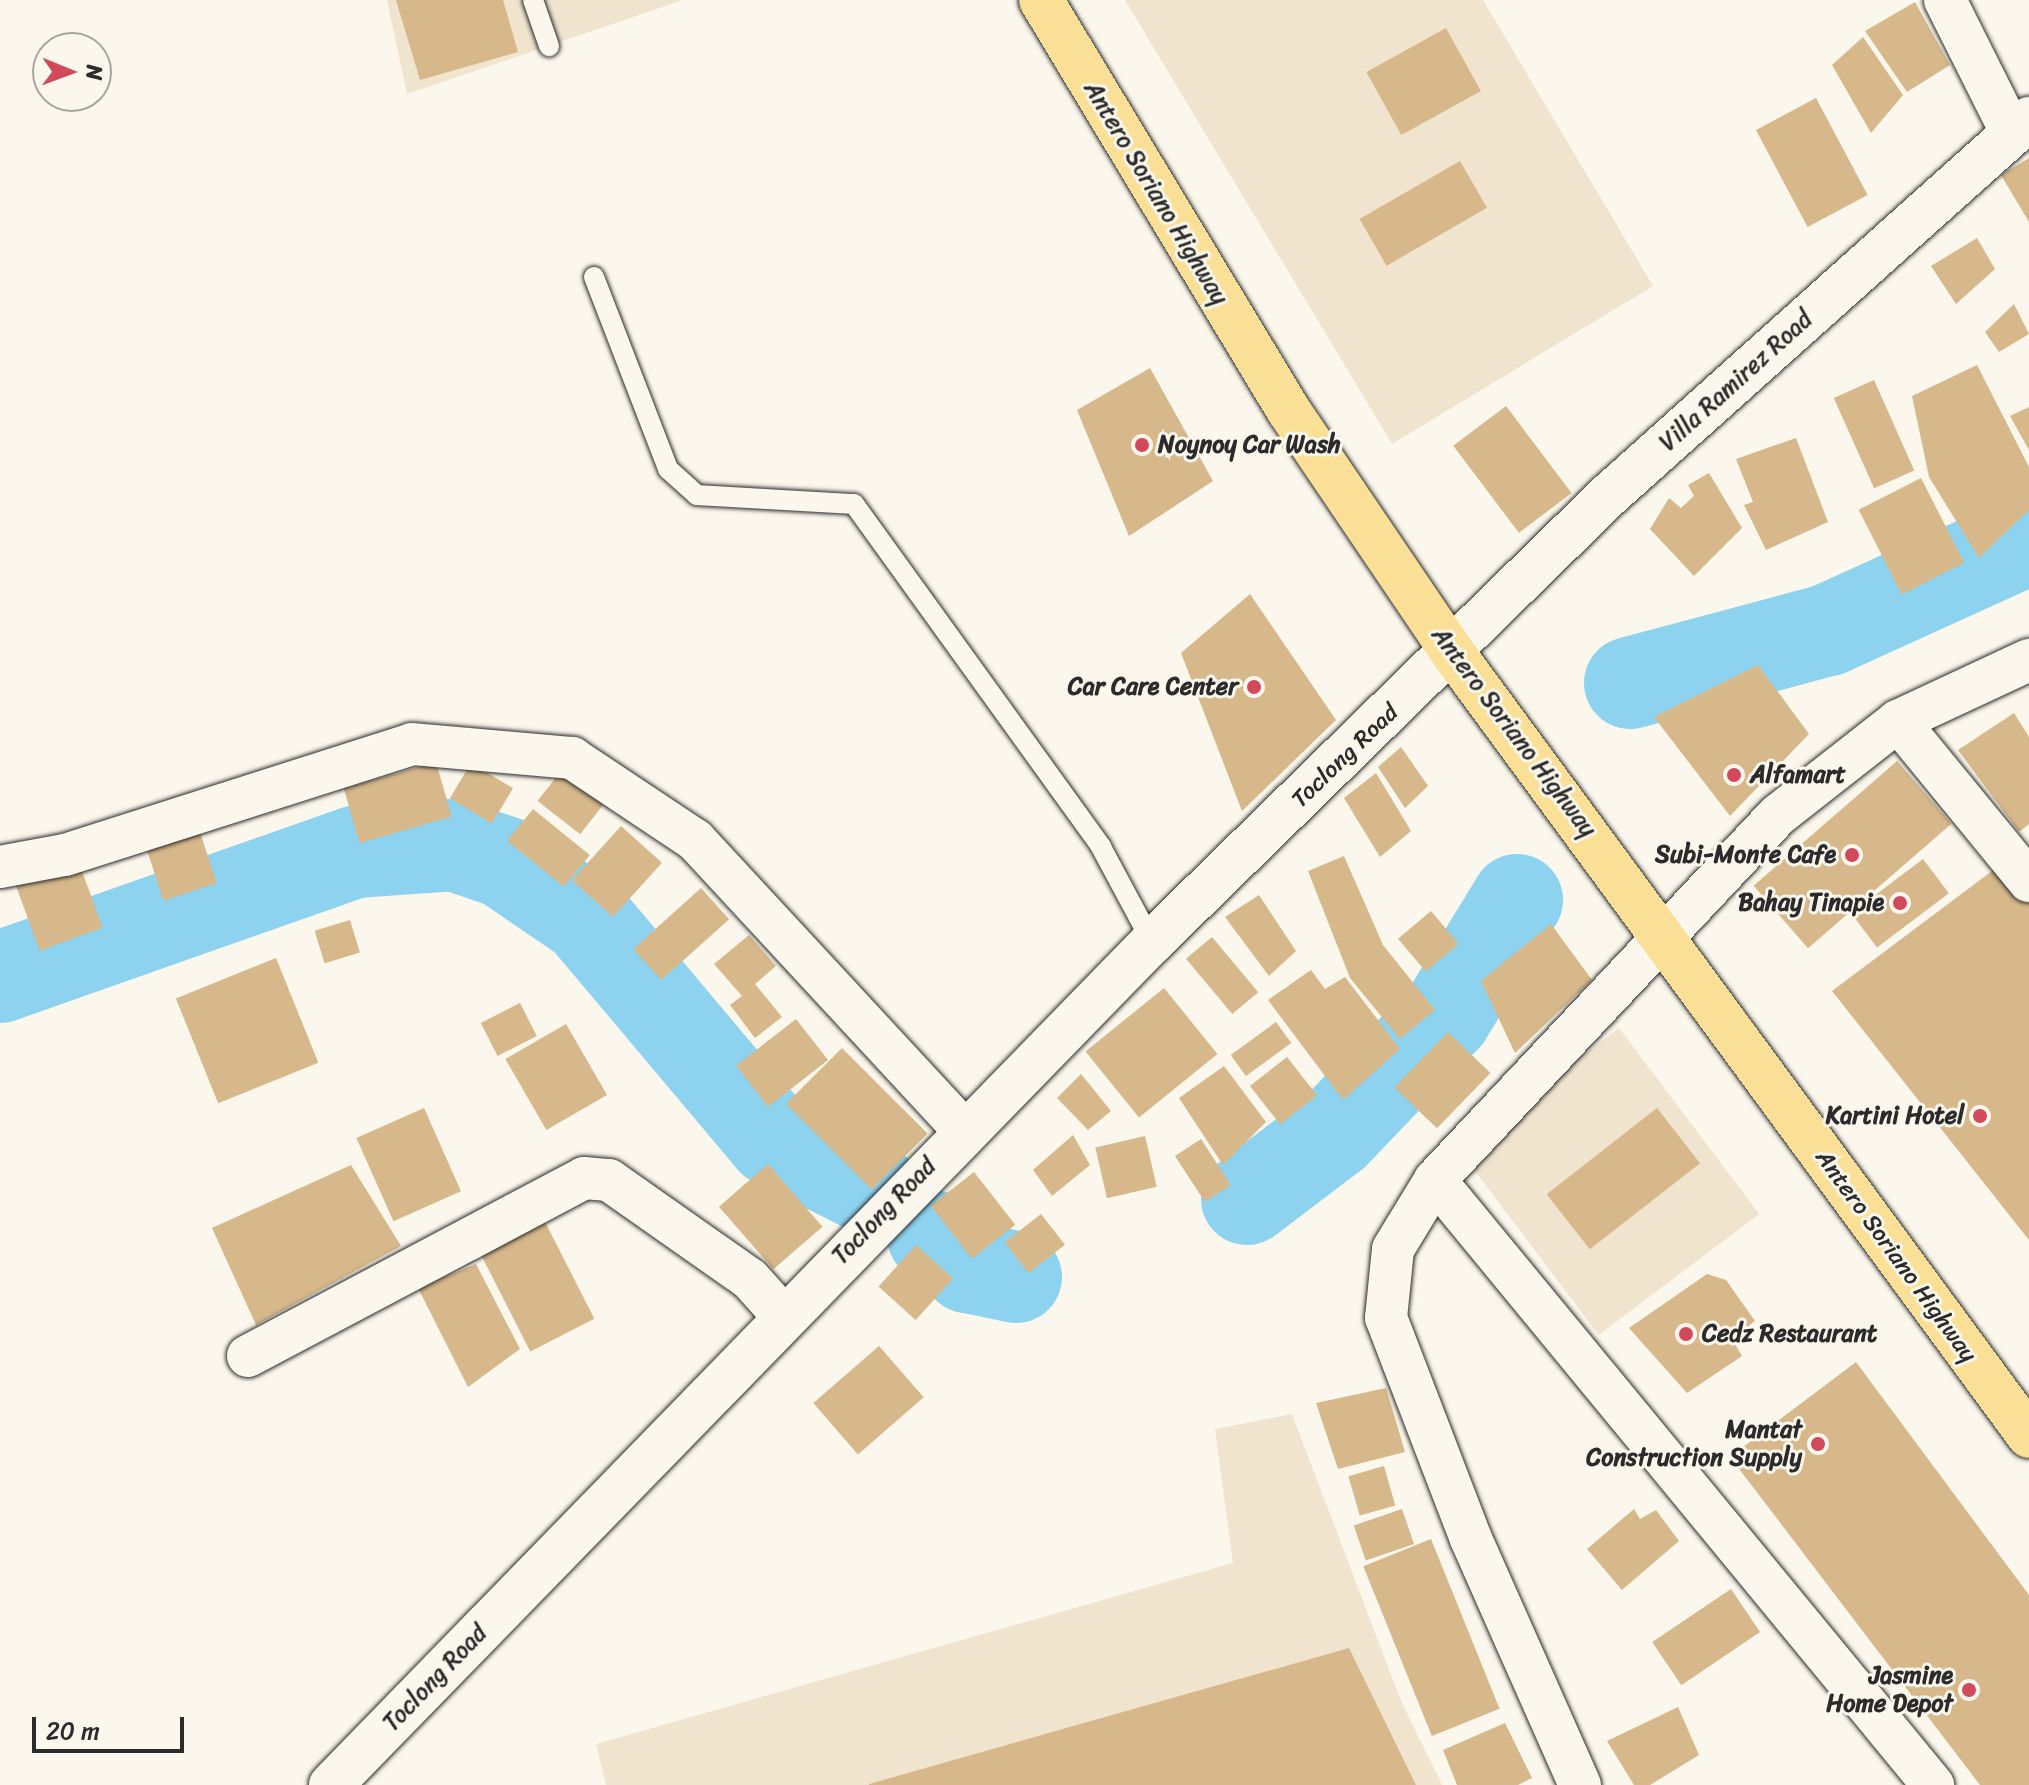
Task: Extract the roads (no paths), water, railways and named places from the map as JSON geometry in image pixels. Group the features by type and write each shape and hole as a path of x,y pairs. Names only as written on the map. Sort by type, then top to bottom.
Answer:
{"main road":[{"name":"Antero Soriano Highway","path":"1041,0 1289,411 1453,653 1668,937 2029,1436"}],"street":[{"path":"1945,0 2021,127"},
{"name":"Villa Ramirez Road","path":"1453,653 1609,495 2021,127"},
{"name":"Toclong Road","path":"331,1785 964,1131 1152,942 1453,653"},
{"path":"1580,1785 1471,1539 1386,1318 1393,1249 1435,1180 1668,937 1778,815 1898,721 2029,660"},
{"path":"1898,721 2029,881"},
{"path":"0,867 65,855 412,744 572,758 695,840 964,1131"},
{"path":"248,1356 584,1178 622,1189 750,1279 784,1317"},
{"path":"1435,1180 1933,1785"}],"lane":[{"path":"533,0 549,46"},
{"path":"594,277 668,469 697,495 854,504 1101,847 1152,942"}],"waterway":[{"path":"1630,683 1828,630 2029,539"},
{"path":"0,977 355,852 454,845 504,862 586,918 773,1140 878,1193"},
{"path":"1247,1199 1334,1133 1446,1016 1517,900"},
{"path":"933,1236 968,1267 1016,1277"}],"place":[{"name":"Noynoy Car Wash","path":"1142,445"},
{"name":"Car Care Center","path":"1254,687"},
{"name":"Alfamart","path":"1734,775"},
{"name":"Subi-Monte Cafe","path":"1852,855"},
{"name":"Bahay Tinapie","path":"1900,903"},
{"name":"Kartini Hotel","path":"1980,1116"},
{"name":"Cedz Restaurant","path":"1686,1334"},
{"name":"Mantat Construction Supply","path":"1818,1444"},
{"name":"Jasmine Home Depot","path":"1969,1690"}]}
